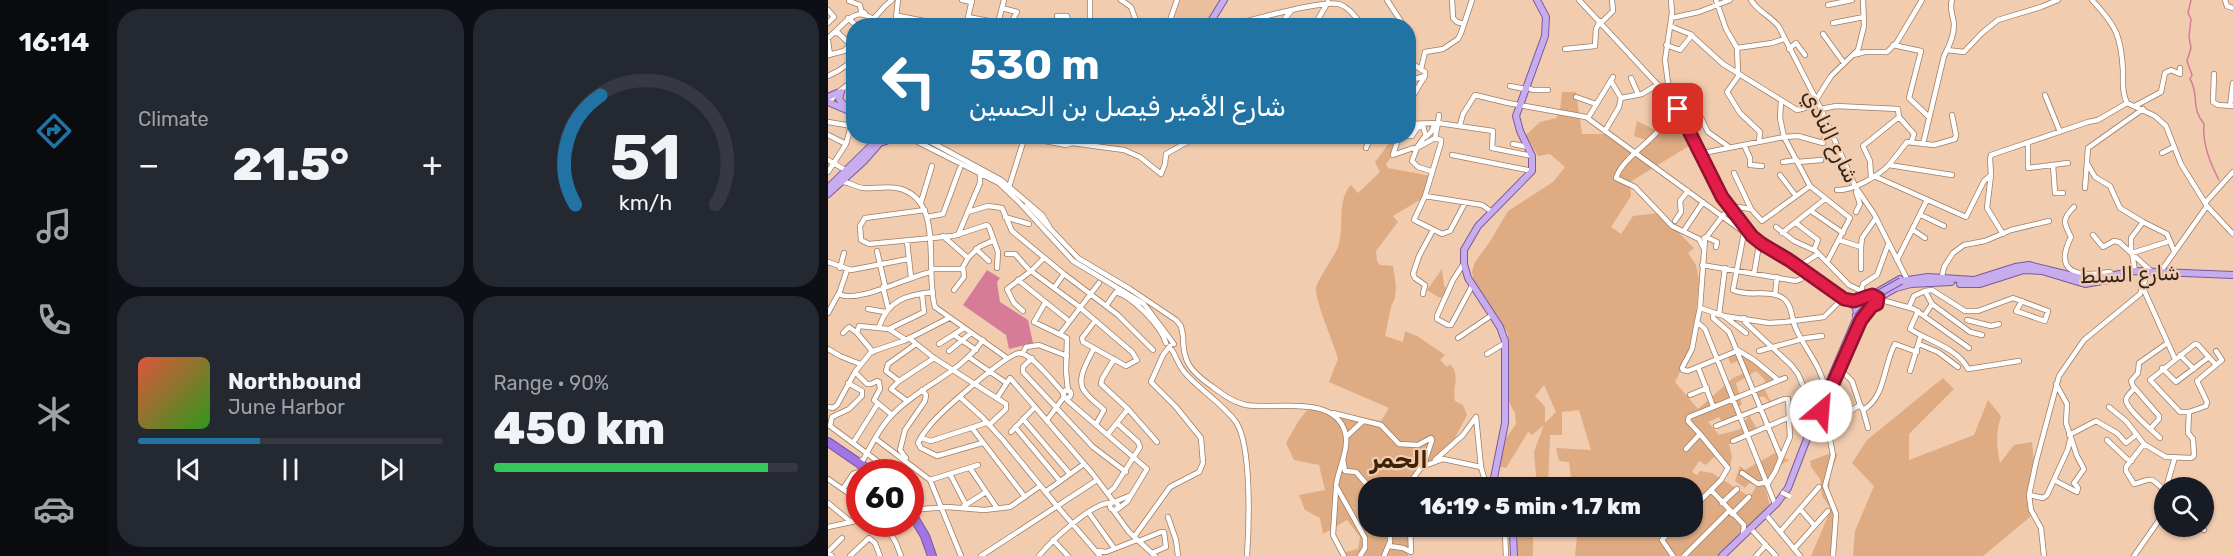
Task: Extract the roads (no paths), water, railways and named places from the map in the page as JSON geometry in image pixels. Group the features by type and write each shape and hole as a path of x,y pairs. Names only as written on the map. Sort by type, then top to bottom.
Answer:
{"highway":[{"path":"828,444 850,459"},
{"path":"924,534 930,556"},
{"path":"921,537 930,556"}],"main road":[{"path":"1215,18 1225,0"},
{"path":"1494,477 1504,425 1505,343 1502,330 1472,286 1464,263 1464,250 1470,237 1532,171 1532,156 1517,123 1516,114 1543,44 1546,29 1545,13 1537,0"},
{"path":"830,101 839,93"},
{"path":"839,93 839,99 844,105"},
{"path":"830,101 844,105"},
{"path":"830,101 846,108"},
{"path":"828,194 849,177 874,144"},
{"path":"828,188 849,177"},
{"name":"شارع السلط","path":"1723,556 1754,527 1791,482 1851,330 1863,309 1882,291 1903,280 1924,277 1974,280 2017,266 2029,265 2080,279 2114,275 2134,268 2149,273 2233,277"},
{"name":"شارع السلط","path":"1946,279 1966,285 1980,284 2024,270 2042,271 2085,284 2161,271 2233,277"},
{"path":"1821,403 1871,300 1918,282 1946,279"},
{"path":"1826,392 1857,314 1892,282 1903,280"},
{"path":"1889,292 1887,296 1889,302"},
{"path":"1851,303 1855,306 1857,314"},
{"name":"شارع السلط","path":"1723,556 1767,516 1790,489 1826,392"},
{"path":"1513,537 1514,556"}],"street":[{"path":"876,18 892,0"},
{"path":"898,18 899,0"},
{"path":"897,18 899,0"},
{"path":"962,0 972,1 969,17 974,18"},
{"path":"999,18 1004,0"},
{"path":"1090,0 1090,18"},
{"path":"1121,0 1132,8 1135,18"},
{"path":"1171,18 1177,0"},
{"path":"1387,0 1399,18"},
{"path":"1452,0 1453,18 1459,24 1464,24"},
{"path":"1421,69 1425,52 1442,50 1461,34 1472,0"},
{"path":"1581,0 1657,85 1668,94"},
{"path":"1565,49 1595,46 1600,22 1613,11 1612,0"},
{"path":"1671,0 1671,18 1666,45 1667,119 1651,140 1620,168 1616,179 1635,187 1672,226 1717,242 1716,247"},
{"path":"1671,18 1716,2 1730,0"},
{"name":"شارع النادي","path":"1751,0 1758,9 1774,21 1790,50 1821,109 1856,188 1876,218 1897,260 1903,280"},
{"path":"1828,5 1852,0"},
{"path":"1670,26 1692,35 1711,54 1738,74 1797,110 1805,108 1816,100 1831,76 1854,55 1861,41 1864,17 1863,0"},
{"path":"1854,55 1876,51 1885,53 1897,42 1922,0"},
{"path":"1923,144 1944,56 1954,26 1950,8 1952,0"},
{"path":"1947,51 1965,52 1982,33 1998,20 2041,8 2058,0"},
{"path":"2092,0 2111,22 2118,36 2127,103"},
{"path":"2225,0 2227,6 2233,8"},
{"path":"849,1 860,5 862,11 873,18"},
{"path":"1319,18 1328,2"},
{"path":"1262,18 1328,2 1345,7 1355,18"},
{"path":"1716,2 1726,29 1737,48 1738,74 1727,92 1740,113 1760,132 1759,142"},
{"path":"1002,8 1017,12 1013,18"},
{"path":"828,10 834,17 828,23"},
{"path":"1285,18 1290,11"},
{"path":"848,18 865,13"},
{"path":"899,15 912,18"},
{"path":"1057,16 1067,16 1068,18"},
{"path":"1833,23 1864,17"},
{"path":"846,20 828,40 829,55 846,49"},
{"path":"1600,22 1668,94 1719,192 1747,234"},
{"path":"836,31 846,39"},
{"path":"1823,34 1844,63"},
{"path":"1666,45 1679,50 1692,35"},
{"path":"1737,48 1784,39"},
{"path":"1790,50 1796,43 1805,55"},
{"path":"1893,45 1921,51 1909,98 1929,117"},
{"path":"828,76 846,66"},
{"path":"1416,66 1425,72 1416,91"},
{"path":"2135,106 2161,92 2165,73 2171,70 2180,74 2180,68"},
{"path":"2214,74 2212,102 2215,104 2232,106 2233,84"},
{"path":"1416,79 1425,76"},
{"path":"1631,78 1638,94"},
{"path":"1588,118 1611,82 1621,98"},
{"path":"1621,98 1638,94 1657,85"},
{"path":"1510,86 1548,90"},
{"path":"839,93 846,88"},
{"path":"2045,94 2060,132"},
{"path":"1460,125 1462,114 1474,95 1588,118 1759,245 1798,268 1838,298 1851,303 1871,300 1898,304"},
{"path":"1576,97 1596,104"},
{"path":"1605,131 1621,98"},
{"path":"1781,101 1780,118 1784,137 1810,186 1850,217 1827,262"},
{"path":"2127,103 2156,116 2166,126 2181,164 2206,204 2233,234"},
{"path":"2003,234 1987,208 1991,155 2098,120 2127,103"},
{"path":"1821,109 1831,106 1897,108 1899,117 1913,133 1911,143"},
{"path":"1696,110 1710,133 1729,147"},
{"path":"2085,188 2088,148 2143,110"},
{"path":"1431,171 1412,161 1415,150 1425,136 1432,131 1439,115"},
{"path":"1837,190 1856,188 1889,165 1905,144 1935,144 1955,138 1952,115"},
{"path":"1872,177 1870,161 1863,146 1899,117"},
{"path":"828,124 846,126"},
{"path":"1416,124 1460,125 1493,131 1492,148 1532,156"},
{"path":"1435,138 1436,124"},
{"path":"1416,131 1423,126 1425,136"},
{"path":"828,135 846,144 828,172"},
{"path":"1699,153 1784,137 1798,136 1823,143 1825,137 1834,137"},
{"path":"1398,144 1393,155 1413,148 1415,150 1435,138 1441,140 1425,196 1414,219 1442,234 1450,231 1465,203"},
{"path":"2028,143 2028,168 2068,163"},
{"path":"916,144 999,183 1037,216"},
{"path":"935,144 999,178 1037,216 1076,263 1144,304 1168,335 1187,375 1230,415 1240,429 1243,439 1248,526 1246,556"},
{"path":"1008,186 1023,144"},
{"path":"1079,144 1124,150 1140,157 1161,174 1165,166 1166,154 1184,144"},
{"path":"1366,148 1368,144"},
{"path":"1513,144 1528,147"},
{"path":"1744,145 1750,158 1750,166 1762,166"},
{"path":"2162,153 2174,147"},
{"path":"1452,155 1532,171"},
{"path":"828,160 863,188 900,189 911,193 921,202 927,217 935,306 1003,358"},
{"path":"1783,162 1821,160"},
{"path":"2087,164 2095,177 2110,186 2120,208 2164,232 2174,251"},
{"path":"1889,165 1952,175"},
{"path":"2053,165 2055,193 2063,193"},
{"path":"921,202 932,166"},
{"path":"927,217 944,214 960,168"},
{"path":"2161,271 2206,204 2233,172"},
{"path":"958,235 980,181 980,173"},
{"path":"980,173 1004,189 1047,224 1080,260 1127,287 1176,320 1181,326 1187,363 1198,376 1236,402 1250,405 1315,408 1363,420 1382,425 1399,444 1418,445 1431,438 1426,465"},
{"path":"1734,173 1751,209 1761,220 1810,186"},
{"path":"1780,175 1796,196"},
{"path":"1872,177 1967,217 1983,183 1991,175"},
{"path":"1856,188 1860,204 1856,212"},
{"path":"1688,191 1680,201 1677,223 1698,237 1703,247"},
{"path":"1425,196 1482,205 1492,212"},
{"path":"1782,234 1825,199"},
{"path":"1897,260 1927,200"},
{"path":"1685,229 1703,202"},
{"path":"968,212 988,206 1003,208 1012,231 1121,318 1153,350"},
{"path":"1738,351 1686,372 1682,368 1692,349 1700,308 1703,247 1706,238 1722,216 1738,207 1751,209"},
{"path":"2074,207 2065,218 2064,224 2071,237 2065,248 2068,268 2074,273 2110,272 2114,275"},
{"path":"925,210 866,218 860,223 861,240 865,243 907,241 958,235 987,225 999,254 997,268"},
{"path":"1811,211 1843,233"},
{"path":"1731,212 1759,242 1844,299 1889,302 1909,307 1969,348"},
{"path":"1921,215 1944,226"},
{"path":"1005,217 1029,224"},
{"path":"1861,268 1862,238 1876,218"},
{"path":"1946,279 1944,267 1959,248 1969,243 1986,241 2049,221"},
{"path":"2134,268 2131,238 2143,222"},
{"path":"1796,223 1818,240 1816,252 1798,268"},
{"path":"1776,227 1782,234 1816,252 1849,285 1862,291 1871,300"},
{"path":"1422,294 1424,284 1413,274 1432,230"},
{"path":"1913,230 1925,238"},
{"path":"1747,234 1736,270 1734,291 1775,295 1782,297 1789,304 1793,321 1819,368 1826,392"},
{"path":"2044,556 2041,528 2031,510 2029,495 2056,384 2062,370 2084,340 2135,299 2143,288 2149,273 2142,261 2116,241 2103,247 2093,235"},
{"path":"942,236 968,258"},
{"path":"954,290 964,276 963,269 968,258 976,249 994,240"},
{"path":"1839,240 1861,247"},
{"path":"907,241 911,277"},
{"path":"2132,253 2170,241"},
{"path":"1754,274 1759,245"},
{"path":"1862,291 1863,284 1878,273 1888,245"},
{"path":"976,249 989,261"},
{"path":"877,251 887,310"},
{"path":"840,268 844,253"},
{"path":"1007,254 1015,254 1031,271 1080,307 1138,359 1128,366 1081,340 1095,321"},
{"path":"1023,311 1006,292 1044,258"},
{"path":"828,262 847,270 908,259"},
{"path":"2134,268 2142,261"},
{"path":"1464,263 1453,280 1437,318 1451,325 1472,286"},
{"path":"1702,265 1797,281 1804,274"},
{"path":"1725,268 1719,315 1714,319 1728,330 1781,459"},
{"path":"838,294 853,296 931,271 963,269"},
{"path":"828,313 847,270"},
{"path":"1054,288 1064,274"},
{"path":"1775,295 1777,278"},
{"path":"1018,280 1069,321"},
{"path":"1060,334 1099,283"},
{"path":"2143,288 2166,344 2175,359"},
{"path":"1925,291 1932,304 1970,332 1982,335"},
{"path":"1909,307 1914,296 1925,291 1936,291 1968,314 1963,327"},
{"path":"879,327 887,310 906,298 933,292"},
{"path":"1106,306 1116,292 1133,301 1172,346"},
{"path":"889,329 924,312 922,294"},
{"path":"1700,308 1719,315 1769,323 1824,316 1838,298"},
{"path":"1965,311 1978,311 2008,299 2022,301 2048,310 2045,321 2016,310 2022,301"},
{"path":"1045,303 1034,322 1068,340 1065,394 1047,420"},
{"path":"1924,316 1932,304"},
{"path":"868,309 887,310"},
{"path":"1918,311 1909,327 1957,356 1968,369 2019,361"},
{"path":"1458,338 1492,315"},
{"path":"1719,315 1746,333"},
{"path":"828,407 835,407 855,372 873,352 907,339 949,318"},
{"path":"1744,318 1745,322 1798,374 1808,397 1821,403"},
{"path":"1967,320 1991,326 1999,324"},
{"path":"1697,322 1705,329 1774,505"},
{"path":"856,332 861,326 889,329 916,344 953,371 1005,403 1007,407 996,419 987,423 931,441 921,438"},
{"path":"843,333 849,327 873,352"},
{"path":"939,344 964,328"},
{"path":"954,335 977,348"},
{"path":"950,351 975,335"},
{"path":"975,335 977,348"},
{"path":"1910,371 1921,335"},
{"path":"1759,351 1822,336"},
{"path":"865,459 892,415 922,390 970,358 984,342"},
{"path":"1487,354 1505,343"},
{"path":"899,381 885,367 916,344"},
{"path":"1003,358 1037,344 1066,356"},
{"path":"1137,539 1170,487 1198,472 1203,463 1201,438 1176,407 1151,382 1167,351 1172,346 1184,344"},
{"path":"1863,411 1878,396 1895,344 1917,351"},
{"path":"1920,344 1938,352 1958,367"},
{"path":"2151,428 2160,417 2134,388 2131,381 2138,373 2139,364 2166,344"},
{"path":"2216,351 2222,360 2197,381 2206,406 2189,411 2177,410 2150,381 2152,376 2196,344 2216,365"},
{"path":"1094,348 1082,374 1081,384 1086,394 1104,410 1096,424"},
{"path":"828,349 840,357 861,364"},
{"path":"1738,351 1754,360 1778,380"},
{"path":"982,443 937,456 919,446 918,443 935,419 1003,358 1012,353 1022,352 1031,358 1074,405 1147,469 1122,507 1102,504 1053,540 1039,556"},
{"path":"2180,355 2194,369"},
{"path":"2162,368 2176,382 2209,357"},
{"path":"907,401 891,389 899,381 934,358"},
{"path":"970,358 1005,382"},
{"path":"1031,358 1023,367 1023,371 1093,447 1126,472"},
{"path":"1114,359 1101,384 1157,442"},
{"path":"1698,367 1713,406"},
{"path":"1838,367 1851,380 1868,428"},
{"path":"855,372 867,384 879,381 880,388 874,400 892,415"},
{"path":"960,397 997,433 1095,550 1104,555 1114,548 1137,539 1163,532 1166,547 1153,554 1137,539 1121,521 1109,493 1010,379 1008,378 1005,382 997,398"},
{"path":"1703,497 1721,480 1728,468 1687,419 1713,406 1785,378"},
{"path":"848,383 861,390 861,396 849,409 835,414 829,424 874,459"},
{"path":"2054,480 2076,492 2079,491 2074,483 2084,469 2070,439 2065,419 2067,404 2056,384"},
{"path":"1689,395 1707,388"},
{"path":"2134,388 2126,399 2132,410 2160,438"},
{"path":"922,390 926,395 925,401 905,430 900,450 902,455 930,480 961,556"},
{"path":"1716,426 1787,398 1790,436 1772,480 1767,484 1756,483"},
{"path":"853,443 877,405"},
{"path":"1815,426 1827,423 1860,405"},
{"path":"2109,407 2128,423 2144,444 2165,456 2175,458 2194,456 2193,439 2188,432 2189,411"},
{"path":"1011,432 1035,408"},
{"path":"1108,434 1128,410"},
{"path":"2128,423 2132,410"},
{"path":"1333,413 1342,425 1346,437 1336,488 1334,536 1344,556"},
{"path":"1432,463 1463,435 1475,417 1484,477"},
{"path":"1733,441 1790,417"},
{"path":"1023,419 1070,474"},
{"path":"1346,437 1363,420"},
{"path":"2029,495 2045,497 2070,439 2096,421 2125,442 2129,442 2136,435"},
{"path":"1109,493 1126,472 1140,444 1117,423"},
{"path":"1827,423 1833,455 1825,486 1836,514 1833,556"},
{"path":"1016,427 1060,481"},
{"path":"972,428 1025,497"},
{"path":"1686,449 1700,434"},
{"path":"876,439 925,474"},
{"path":"2108,440 2127,459 2133,461"},
{"path":"2144,444 2126,470 2133,483 2137,484 2145,478 2154,481"},
{"path":"1342,458 1345,471 1356,472 1360,477"},
{"path":"2169,477 2175,458"},
{"path":"1414,477 1426,465 1443,459 1481,467"},
{"path":"1046,492 1084,464"},
{"path":"930,480 978,465"},
{"path":"970,468 997,508"},
{"path":"1742,473 1769,492"},
{"path":"950,474 964,507"},
{"path":"828,479 846,491"},
{"path":"981,556 989,554 1097,480"},
{"path":"843,489 846,484"},
{"path":"1767,484 1774,505"},
{"path":"924,509 964,507 980,510 1011,507 1040,486"},
{"path":"1780,532 1819,487"},
{"path":"1336,488 1365,538 1365,548 1360,556"},
{"path":"1722,503 1737,489"},
{"path":"1710,490 1744,525 1754,527 1776,556"},
{"path":"964,507 986,492"},
{"path":"1783,493 1789,496"},
{"path":"1114,506 1131,494"},
{"path":"1684,556 1749,497"},
{"path":"828,503 846,518"},
{"path":"1800,509 1814,525"},
{"path":"1794,549 1828,511"},
{"path":"1089,513 1114,548"},
{"path":"1767,516 1800,556"},
{"path":"1168,517 1176,540 1178,556"},
{"path":"828,527 846,523"},
{"path":"1743,536 1744,525"},
{"path":"2134,556 2154,527"},
{"path":"893,537 901,556"},
{"path":"1384,556 1389,546 1389,537"},
{"path":"1389,546 1412,552 1411,537"},
{"path":"1503,537 1506,556"},
{"path":"1665,537 1662,540 1673,556"},
{"path":"832,556 828,552 842,538"},
{"path":"850,556 869,538 873,540 880,556"},
{"path":"1053,540 1068,556"},
{"path":"1756,556 1766,545"},
{"path":"1761,550 1767,556"}],"waterway":[{"path":"2191,0 2188,13 2191,19 2189,37 2191,48 2187,61 2192,75 2190,79 2197,112 2204,124 2207,153 2219,180"}],"district":[{"name":"الحمر","path":"1399,460"}]}
